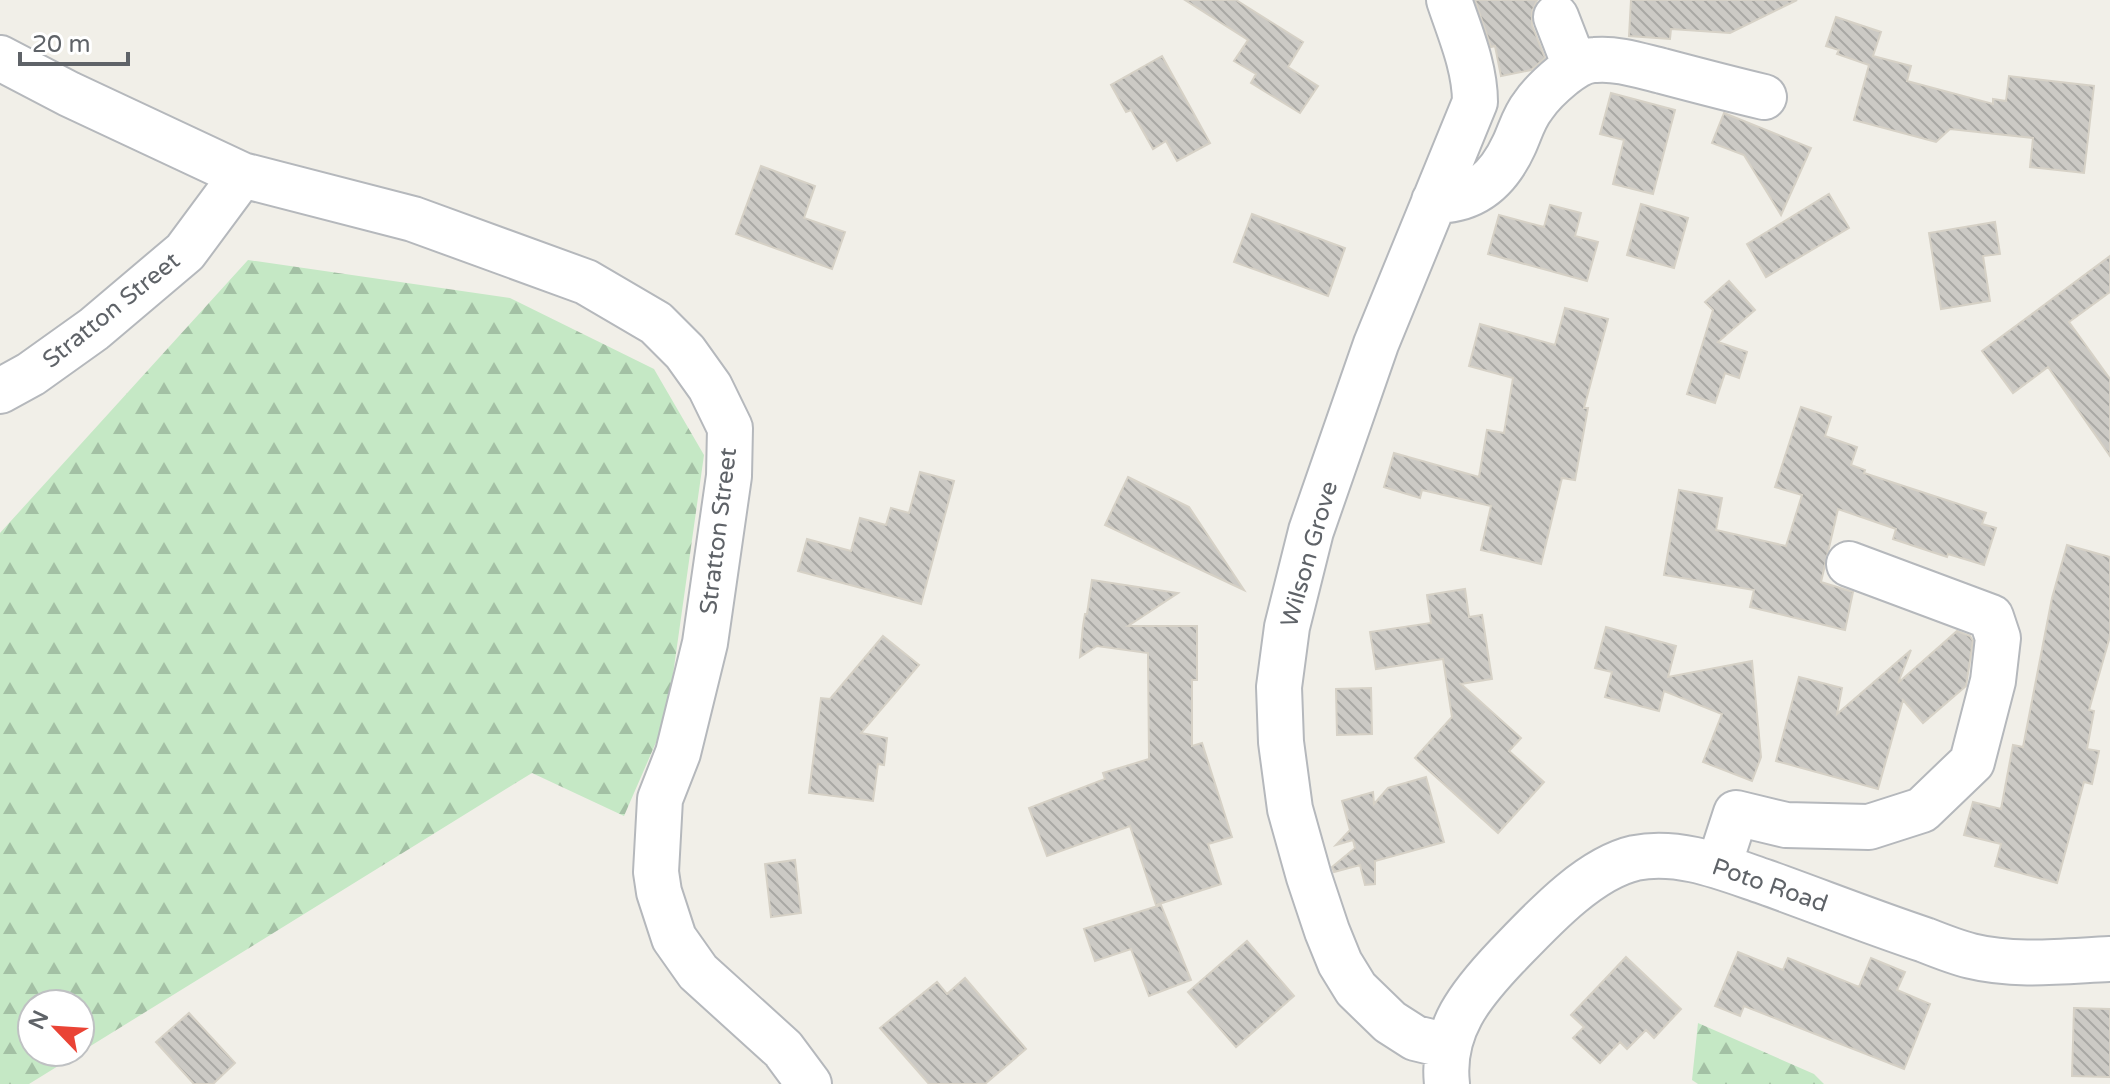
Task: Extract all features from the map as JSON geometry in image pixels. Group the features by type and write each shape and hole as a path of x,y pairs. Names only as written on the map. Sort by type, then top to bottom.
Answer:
{"street":[{"name":"Wilson Grove","path":"1448,1065 1390,1022 1356,989 1340,963 1313,891 1290,809 1281,742 1279,687 1287,627 1311,531 1376,344 1475,102 1470,64 1449,0"},
{"path":"1556,17 1575,66"},
{"path":"0,58 242,175"},
{"path":"1434,201 1463,198 1481,189 1499,172 1531,108 1555,81 1575,66 1593,59 1626,62 1764,97"},
{"name":"Stratton Street","path":"0,391 31,374 94,329 185,252 242,175 413,219 586,282 656,323 685,352 710,387 730,428 729,476 705,643 678,753 660,799 656,872 665,913 674,938 685,955 698,972 783,1049 809,1084"},
{"path":"1719,865 1736,813 1786,825 1869,827 1922,810 1972,762 1993,681 1998,638 1991,617 1849,564"},
{"name":"Poto Road","path":"1448,1065 1464,1009 1485,981 1567,897 1613,866 1634,858 1670,857 1719,865 1970,956 2032,962 2110,959"}],"green space":[{"path":"248,260 510,298 654,369 704,455 667,717 624,816 532,773 96,1043 96,988 16,988 16,1068 55,1068 29,1084 0,1084 0,533"},
{"path":"1698,1023 1814,1074 1824,1084 1698,1084 1692,1080"}],"building":[{"path":"1185,0 1236,0 1303,42 1288,67 1318,86 1300,113 1251,83 1256,74 1234,61 1248,40"},
{"path":"1475,0 1537,0 1532,12 1532,25 1545,58 1531,70 1501,76 1495,46 1491,47"},
{"path":"1631,0 1797,0 1730,33 1671,29 1670,39 1629,36"},
{"path":"1836,17 1881,32 1873,56 1911,66 1907,81 1993,104 1993,99 2006,101 2009,76 2094,86 2084,173 2030,167 2033,138 1950,129 1936,142 1854,120 1869,65 1837,54 1839,50 1826,46"},
{"path":"1162,56 1210,143 1177,161 1166,141 1153,149 1131,110 1126,112 1111,85"},
{"path":"1611,93 1675,110 1653,194 1613,184 1624,140 1600,134"},
{"path":"1724,113 1811,148 1781,215 1744,155 1712,143"},
{"path":"761,166 815,186 804,218 845,232 832,269 736,234"},
{"path":"1829,194 1849,228 1766,277 1747,244"},
{"path":"1641,204 1688,218 1674,268 1627,255"},
{"path":"1550,205 1581,213 1575,236 1598,242 1587,281 1488,254 1499,215 1544,227"},
{"path":"1252,214 1345,248 1328,296 1234,262"},
{"path":"1995,222 2000,254 1983,256 1990,301 1941,309 1929,233"},
{"path":"2110,256 2110,292 2069,322 2110,379 2110,456 2048,367 2013,393 1982,351"},
{"path":"1729,281 1755,310 1718,342 1747,352 1739,378 1725,373 1715,403 1687,394 1713,310 1705,302"},
{"path":"1565,308 1608,319 1584,408 1588,408 1575,480 1562,478 1541,564 1481,550 1491,506 1422,490 1420,498 1384,487 1394,453 1479,477 1487,430 1504,433 1513,378 1469,366 1480,324 1555,345"},
{"path":"1801,407 1831,417 1825,436 1857,447 1851,465 1865,470 1864,473 1986,513 1982,524 1996,528 1984,565 1948,554 1947,557 1893,539 1896,529 1838,509 1821,582 1853,592 1845,630 1750,607 1754,590 1664,575 1679,490 1722,498 1716,530 1786,546 1802,495 1775,487"},
{"path":"920,472 954,481 921,604 798,571 807,539 851,551 860,518 886,525 891,508 909,513"},
{"path":"1128,477 1189,507 1244,590 1105,525"},
{"path":"2067,545 2110,557 2110,636 2089,710 2094,711 2087,749 2099,751 2092,784 2084,782 2057,883 1995,866 2001,844 1964,835 1973,802 2001,809 2013,745 2023,747 2052,598"},
{"path":"1092,580 1178,593 1128,626 1197,626 1197,680 1192,680 1192,746 1202,743 1232,837 1208,844 1221,884 1156,905 1130,826 1047,856 1029,808 1105,779 1103,773 1149,759 1148,653 1097,646 1080,657"},
{"path":"1465,589 1469,617 1482,615 1492,679 1461,684 1521,738 1509,751 1544,782 1498,833 1415,758 1452,717 1443,659 1376,669 1370,632 1431,623 1427,595"},
{"path":"1606,627 1676,646 1668,677 1752,661 1761,757 1752,781 1703,762 1722,714 1664,691 1659,711 1605,697 1612,672 1595,668"},
{"path":"1957,631 1970,636 1973,641 1966,686 1923,723 1903,700 1878,789 1776,761 1799,677 1842,688 1837,714 1911,650 1898,683"},
{"path":"883,636 919,665 861,733 887,738 884,765 878,764 873,801 809,793 821,698 830,699"},
{"path":"1371,688 1372,734 1337,735 1336,689"},
{"path":"1426,777 1444,842 1375,861 1375,884 1365,885 1360,865 1334,872 1332,867 1355,848 1353,840 1336,845 1350,830 1342,801 1373,792 1374,804 1388,788"},
{"path":"795,860 801,913 771,917 765,864"},
{"path":"1161,905 1191,980 1149,996 1131,949 1095,961 1084,929"},
{"path":"1247,941 1294,996 1236,1047 1188,992"},
{"path":"1738,952 1783,970 1788,958 1859,987 1871,958 1905,972 1897,990 1930,1004 1904,1069 1744,1006 1740,1016 1715,1006"},
{"path":"1626,957 1681,1009 1654,1038 1646,1030 1627,1049 1620,1042 1600,1063 1573,1038 1584,1027 1571,1015"},
{"path":"965,978 1026,1049 985,1084 929,1084 880,1028 937,982 947,994"},
{"path":"2074,1008 2110,1009 2110,1077 2072,1076"},
{"path":"189,1013 235,1063 213,1084 194,1084 156,1042"}]}
